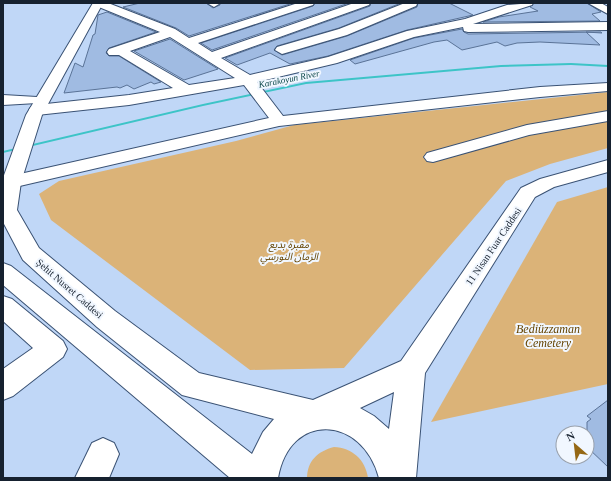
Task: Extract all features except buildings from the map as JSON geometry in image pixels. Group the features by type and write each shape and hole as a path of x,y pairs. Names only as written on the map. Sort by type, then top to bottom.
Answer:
{"street":[{"path":"70,25 85,3"},
{"path":"98,3 170,32 248,80 279,121"},
{"name":"Şehit Nusret Caddesi","path":"31,112 98,3"},
{"path":"188,42 286,12 309,3"},
{"path":"3,100 31,112 129,100 248,80 332,60 528,3"},
{"path":"593,3 608,11"},
{"path":"210,56 314,21 359,4 438,29 548,28 608,24"},
{"path":"282,50 343,32 412,4"},
{"path":"268,5 378,46"},
{"path":"608,11 593,14 608,24"},
{"path":"548,28 559,40"},
{"path":"170,32 117,51 188,91"},
{"name":"Şehit Nusret Caddesi","path":"60,42 44,79 9,171 7,210 31,254 106,319 192,385 314,415"},
{"path":"9,171 279,121 540,92 608,87"},
{"path":"433,157 527,130 608,116"},
{"name":"11 Nisan Fuar Caddesi","path":"397,478 411,370 528,193 547,183 608,166"},
{"path":"3,272 256,478"},
{"path":"3,306 53,349 3,386"},
{"path":"261,478 265,457 277,437 294,423 411,370"},
{"path":"314,415 333,414 352,419 369,430 384,445 394,466 397,478"}],"green space":[{"name":"مقبرة بديع الزمان النورسي","path":"608,92 608,148 550,164 506,181 344,368 250,370 51,220 39,194 59,181 236,141 294,125"},
{"name":"Bediüzzaman Cemetery","path":"608,187 608,384 431,422 557,202"},
{"path":"334,447 352,452 357,456 364,465 368,478 307,478 309,467 314,458 323,451"}],"waterway":[{"name":"Karakoyun River","path":"3,152 203,105 306,83 501,66 571,64 608,66"}]}
